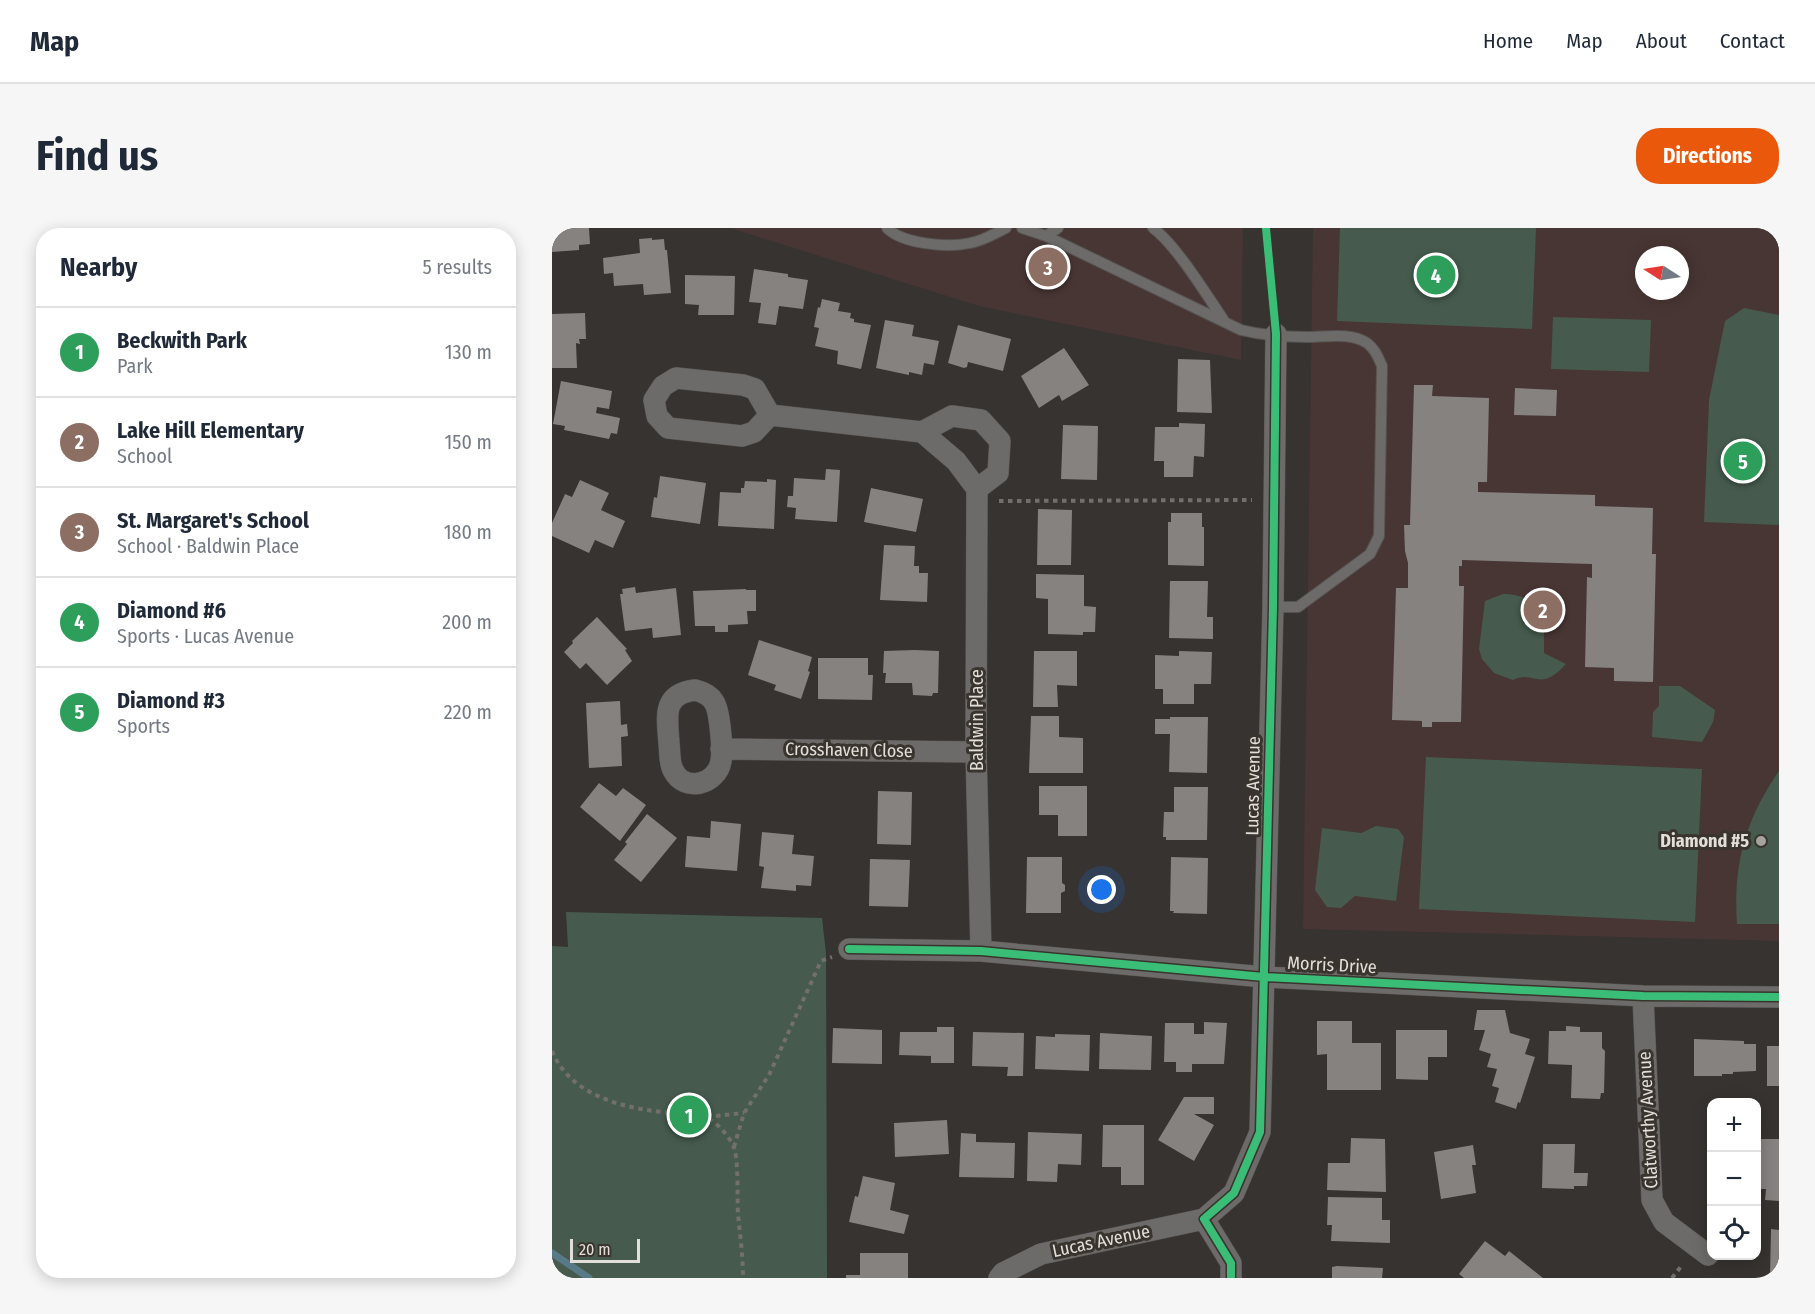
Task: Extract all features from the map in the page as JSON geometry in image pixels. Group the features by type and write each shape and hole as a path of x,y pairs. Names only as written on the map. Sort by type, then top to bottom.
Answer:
{"street":[{"name":"Lucas Avenue","path":"999,1278 1003,1273 1041,1254 1203,1219 1234,1193 1260,1132 1273,607 1276,334"},
{"path":"676,378 743,385 755,389 770,415 754,432 742,436 668,428 657,416 654,400 663,386 676,378"},
{"path":"770,415 922,432 956,461 977,495 998,473 1000,441 981,420 952,416 922,432"},
{"name":"Baldwin Place","path":"977,495 976,752 981,951"},
{"name":"Crosshaven Close","path":"721,749 976,752"},
{"name":"Morris Drive","path":"849,950 981,951 1264,976 1643,996 1779,997"},
{"name":"Clatworthy Avenue","path":"1643,996 1652,1200 1664,1222 1707,1254"},
{"path":"1203,1219 1231,1263 1231,1278"}],"lane":[{"path":"887,228 900,237 915,241 951,245 969,244 1006,228"},
{"path":"1022,228 1046,236 1241,330 1304,337 1345,337 1365,342 1376,353 1382,366 1379,536 1370,554 1298,607 1273,607"},
{"path":"1046,236 1058,228"},
{"path":"1153,228 1160,233 1181,260 1223,320"}],"path":[{"path":"977,495 1274,500"},
{"path":"743,1278 734,1147 744,1113 769,1075 821,961 849,950"},
{"path":"552,1051 567,1076 578,1086 602,1098 631,1107 706,1117 744,1113"},
{"path":"706,1117 725,1133 734,1147"}],"shaded area":[{"path":"730,228 1243,228 1241,360 979,306"},
{"path":"1313,228 1779,228 1779,941 1303,929"}],"green space":[{"path":"1340,228 1536,228 1532,329 1337,321"},
{"path":"1744,308 1779,315 1779,525 1704,522 1709,400 1725,321"},
{"path":"1553,317 1651,320 1649,372 1551,369"},
{"path":"1503,594 1544,602 1544,653 1566,664 1549,678 1520,677 1513,680 1494,673 1482,659 1479,649 1485,601"},
{"path":"1659,686 1680,686 1715,710 1713,722 1702,742 1652,737 1653,712 1659,706"},
{"path":"1426,757 1702,769 1695,922 1419,909"},
{"name":"Diamond #5","path":"1779,771 1779,924 1737,924 1737,882 1744,844 1758,807"},
{"path":"1376,826 1398,829 1404,837 1396,901 1355,896 1341,908 1327,907 1315,890 1322,828 1361,833"},
{"path":"566,912 822,918 826,953 827,1278 552,1278 552,946 568,947"}],"building":[{"path":"552,228 589,228 590,244 579,245 579,250 552,252"},
{"path":"652,238 652,240 664,239 671,293 644,295 643,284 614,286 613,273 604,274 603,258 640,253 639,239"},
{"path":"754,269 788,274 788,277 808,280 803,309 779,306 776,325 758,323 761,303 749,302"},
{"path":"685,275 735,276 734,315 698,315 699,305 685,304"},
{"path":"822,299 840,303 838,311 851,313 850,318 854,319 854,322 871,325 861,369 837,364 838,351 815,346 819,328 814,327"},
{"path":"585,313 586,339 579,339 580,344 576,343 577,368 552,368 552,314"},
{"path":"885,320 914,325 912,336 939,341 934,365 924,363 922,375 909,372 909,375 876,368"},
{"path":"958,325 1011,339 1003,371 968,362 967,367 964,368 948,363"},
{"path":"1064,348 1089,385 1062,401 1059,395 1039,408 1021,376"},
{"path":"1178,359 1210,360 1212,413 1177,412"},
{"path":"561,381 612,391 609,409 597,407 596,413 620,418 617,434 611,433 609,439 564,430 565,426 553,424"},
{"path":"1414,385 1433,385 1432,396 1489,398 1487,482 1478,482 1478,492 1595,495 1595,506 1653,508 1652,554 1656,554 1653,682 1614,681 1614,668 1585,667 1587,577 1592,578 1592,564 1462,560 1462,566 1459,566 1459,586 1464,586 1461,722 1432,722 1432,727 1422,727 1422,721 1392,720 1396,588 1408,588 1404,525 1410,525"},
{"path":"1515,388 1557,390 1556,416 1514,415"},
{"path":"1179,423 1205,424 1204,457 1194,456 1193,477 1164,477 1164,461 1154,461 1155,427 1179,427"},
{"path":"1063,425 1098,426 1097,480 1061,479"},
{"path":"826,469 840,470 837,522 795,519 796,508 787,507 788,496 793,496 794,478 825,480"},
{"path":"660,476 706,483 700,524 651,517"},
{"path":"767,479 776,480 774,529 718,526 720,492 741,493 745,481 767,482"},
{"path":"580,480 609,493 601,510 625,521 613,548 595,540 589,553 552,536 552,523 565,494 572,497"},
{"path":"871,488 923,499 916,532 864,522"},
{"path":"1038,509 1072,510 1071,565 1037,565"},
{"path":"1171,513 1202,513 1204,566 1168,565 1168,522 1171,522"},
{"path":"884,545 915,546 914,566 919,566 919,573 928,573 927,602 880,600"},
{"path":"1036,574 1084,575 1084,606 1096,607 1095,632 1083,632 1083,635 1048,634 1048,599 1036,598"},
{"path":"1170,581 1208,581 1207,617 1213,617 1213,639 1169,638"},
{"path":"635,587 636,593 676,588 681,635 653,638 652,628 625,631 620,594 623,594 622,589"},
{"path":"756,590 756,611 747,611 748,624 728,625 728,632 715,632 715,626 695,626 693,591"},
{"path":"597,617 627,649 625,650 632,661 607,685 586,663 580,669 564,652"},
{"path":"759,640 812,657 808,671 810,672 801,699 774,690 776,685 748,675"},
{"path":"884,651 939,651 938,693 933,693 932,696 913,695 912,683 885,683"},
{"path":"1034,651 1077,651 1077,686 1057,685 1058,707 1033,707"},
{"path":"1179,651 1212,652 1211,684 1194,684 1194,704 1163,704 1163,689 1155,689 1155,655 1179,656"},
{"path":"818,658 868,658 868,675 873,675 872,700 818,699"},
{"path":"620,701 621,725 627,724 628,736 621,737 622,766 589,768 586,703"},
{"path":"1031,716 1059,716 1059,737 1083,738 1083,773 1029,773"},
{"path":"1170,717 1208,717 1207,773 1169,772 1170,734 1155,734 1155,719 1170,719"},
{"path":"599,783 616,796 623,788 646,805 620,841 580,807"},
{"path":"1039,786 1087,786 1087,836 1058,836 1058,815 1039,815"},
{"path":"1174,787 1208,787 1207,840 1166,840 1166,837 1163,837 1164,812 1174,812"},
{"path":"878,791 912,792 911,845 877,844"},
{"path":"647,814 677,838 641,882 614,860"},
{"path":"711,821 741,824 737,871 685,867 687,836 710,838"},
{"path":"762,832 794,835 792,854 814,856 811,886 796,885 796,891 761,888 764,867 759,866"},
{"path":"1027,857 1062,857 1062,883 1065,885 1065,891 1061,893 1061,913 1026,913"},
{"path":"1171,857 1208,858 1207,914 1170,911"},
{"path":"870,859 910,860 908,907 869,906"},
{"path":"1477,1010 1505,1010 1510,1033 1530,1039 1525,1054 1535,1057 1516,1109 1495,1102 1499,1088 1492,1086 1497,1069 1487,1067 1491,1054 1479,1050 1485,1030 1474,1030"},
{"path":"1317,1021 1352,1021 1352,1043 1381,1043 1381,1090 1327,1090 1327,1054 1317,1055"},
{"path":"1204,1022 1227,1023 1224,1064 1192,1064 1192,1072 1176,1072 1176,1062 1164,1062 1165,1023 1194,1023 1194,1034 1204,1034"},
{"path":"1566,1026 1580,1027 1580,1032 1602,1032 1602,1048 1605,1051 1604,1093 1601,1093 1600,1099 1571,1098 1572,1065 1548,1064 1549,1031 1566,1031"},
{"path":"937,1027 954,1027 954,1063 931,1063 931,1056 899,1055 900,1032 937,1032"},
{"path":"833,1028 882,1030 882,1064 832,1063"},
{"path":"1396,1030 1447,1030 1447,1057 1428,1057 1428,1080 1396,1079"},
{"path":"973,1032 1024,1033 1023,1076 1007,1076 1008,1067 972,1066"},
{"path":"1100,1033 1152,1036 1151,1070 1099,1069"},
{"path":"1055,1034 1090,1035 1089,1071 1035,1069 1036,1036 1055,1037"},
{"path":"1694,1039 1744,1041 1744,1044 1756,1044 1756,1071 1733,1072 1733,1074 1722,1074 1722,1076 1694,1076"},
{"path":"1767,1046 1779,1046 1779,1086 1767,1086"},
{"path":"1184,1097 1214,1097 1214,1114 1194,1114 1214,1125 1194,1161 1158,1140"},
{"path":"947,1120 949,1154 895,1157 894,1123"},
{"path":"1103,1125 1144,1125 1144,1185 1121,1185 1121,1167 1102,1167"},
{"path":"1028,1132 1082,1134 1081,1165 1058,1164 1057,1182 1027,1181"},
{"path":"961,1133 976,1134 976,1142 1015,1143 1014,1178 959,1177"},
{"path":"1351,1138 1385,1139 1386,1192 1327,1190 1328,1163 1350,1163"},
{"path":"1761,1139 1779,1139 1779,1201 1765,1200 1766,1189 1761,1189"},
{"path":"1543,1144 1575,1144 1574,1173 1588,1173 1587,1186 1574,1186 1574,1189 1542,1188"},
{"path":"1473,1145 1476,1165 1472,1165 1476,1193 1441,1199 1434,1152"},
{"path":"863,1176 895,1183 890,1210 909,1215 904,1234 849,1222 855,1196 858,1197"},
{"path":"1328,1197 1382,1198 1382,1220 1390,1220 1390,1243 1331,1241 1332,1225 1327,1225"},
{"path":"1771,1229 1779,1230 1779,1276 1770,1276"},
{"path":"1485,1241 1505,1256 1509,1251 1543,1278 1464,1278 1459,1274"},
{"path":"860,1253 908,1253 908,1278 846,1278 846,1275 860,1275"},
{"path":"1332,1267 1383,1268 1382,1278 1332,1278"}],"waterway":[{"path":"552,1253 589,1278"}],"cycle path":[{"path":"1231,1278 1231,1263 1204,1219 1234,1193 1260,1132 1273,607 1276,334 1266,228"},
{"path":"849,949 981,951 1264,977 1643,996 1779,997"}],"place":[{"name":"St. Margaret's School","path":"1048,267"},
{"name":"Diamond #6","path":"1436,275"},
{"name":"Diamond #3","path":"1743,461"},
{"name":"Lake Hill Elementary","path":"1543,610"},
{"name":"Diamond #5","path":"1761,841"},
{"name":"Beckwith Park","path":"689,1115"}]}
